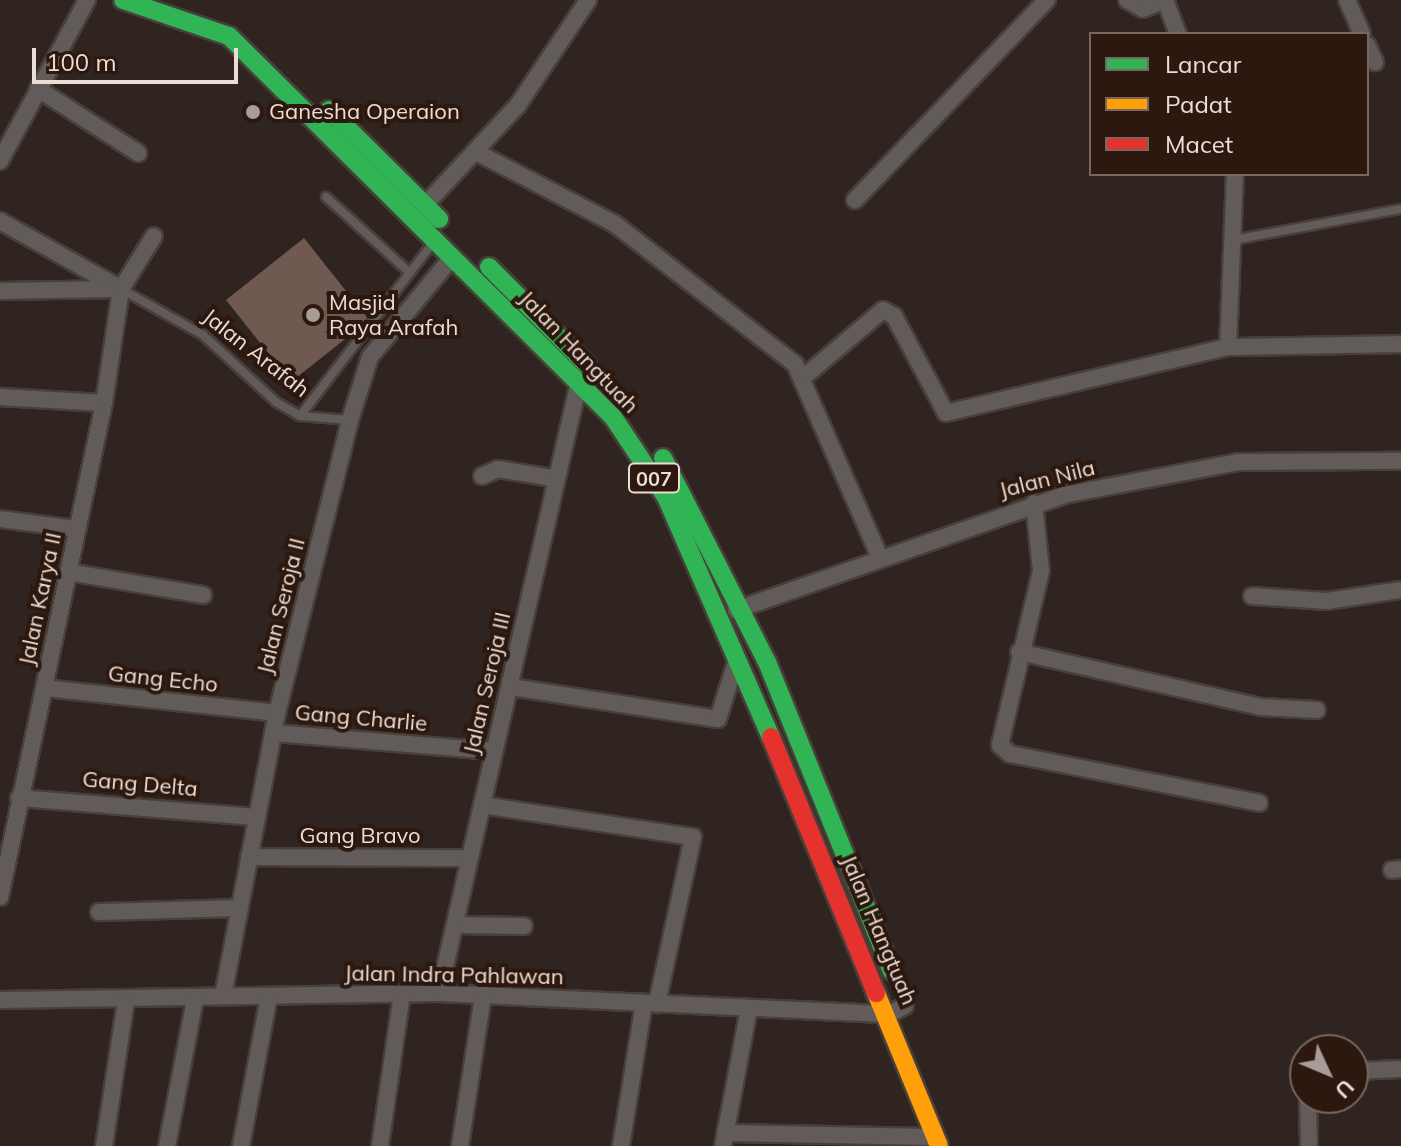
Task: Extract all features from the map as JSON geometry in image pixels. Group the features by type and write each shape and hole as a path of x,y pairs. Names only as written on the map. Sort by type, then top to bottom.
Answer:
{"highway":[{"name":"Jalan Hangtuah","path":"123,0 202,21 229,36 613,417 666,497 960,1146"},
{"name":"Jalan Hangtuah","path":"213,7 241,22 544,319 651,436 685,491 738,609 767,662 897,1010 938,1141"},
{"path":"528,333 544,319"}],"street":[{"path":"0,161 87,0"},
{"path":"425,205 478,153 588,0"},
{"path":"855,200 1047,0"},
{"path":"1127,0 1143,9 1164,0 1177,32"},
{"path":"1347,0 1361,32"},
{"path":"1369,49 1375,62"},
{"path":"38,89 138,153"},
{"path":"478,153 615,224 805,376 880,558"},
{"path":"1228,347 1235,176"},
{"path":"0,221 121,289"},
{"path":"121,289 154,236"},
{"name":"Jalan Seroja II","path":"223,996 277,713 350,420 370,357 452,257"},
{"path":"0,291 121,289"},
{"name":"Jalan Karya II","path":"0,897 104,403 121,289"},
{"path":"805,376 883,310 894,316 946,413 1228,347 1401,344"},
{"name":"Jalan Seroja III","path":"439,993 511,687 553,478 579,382"},
{"path":"0,397 104,403"},
{"name":"Jalan Nila","path":"719,617 1034,503 1238,462 1401,461"},
{"path":"482,476 498,469 553,478"},
{"path":"1034,503 1041,571 998,734 1010,754 1259,803"},
{"path":"0,519 77,529"},
{"path":"68,572 203,595"},
{"path":"1252,596 1327,601 1401,590"},
{"path":"1019,652 1261,707 1317,710"},
{"path":"511,687 718,719 738,656"},
{"name":"Gang Echo","path":"44,688 277,713"},
{"name":"Gang Charlie","path":"273,733 494,751"},
{"name":"Gang Delta","path":"19,798 257,817"},
{"path":"482,805 693,837 651,1003 621,1146"},
{"name":"Gang Bravo","path":"249,857 469,858"},
{"path":"99,912 240,908"},
{"path":"456,925 524,926"},
{"name":"Jalan Indra Pahlawan","path":"0,1000 126,1001 223,996 439,993 749,1008 897,1010"},
{"path":"380,1146 402,994"},
{"path":"460,1146 483,995"},
{"path":"241,1146 269,997"},
{"path":"167,1146 195,999"},
{"path":"104,1146 126,1001"},
{"path":"749,1008 724,1139 938,1141"},
{"path":"1369,1070 1401,1069"},
{"path":"1308,1114 1309,1146"}],"lane":[{"path":"326,197 408,271"},
{"path":"1233,240 1401,209"},
{"path":"300,416 408,271 435,241"},
{"name":"Jalan Arafah","path":"121,289 203,335 300,416 350,420"}],"building":[{"path":"304,238 369,320 291,382 226,300"}],"traffic: fast":[{"path":"123,0 229,36 613,417 666,497 771,737"},
{"path":"329,110 439,219"},
{"path":"489,267 587,365"},
{"path":"663,458 767,662 892,971"}],"traffic: slow":[{"path":"876,993 939,1146"}],"traffic: jam":[{"path":"771,737 876,993"}],"place":[{"name":"Ganesha Operaion","path":"253,112"},
{"name":"Masjid Raya Arafah","path":"313,315"}]}
